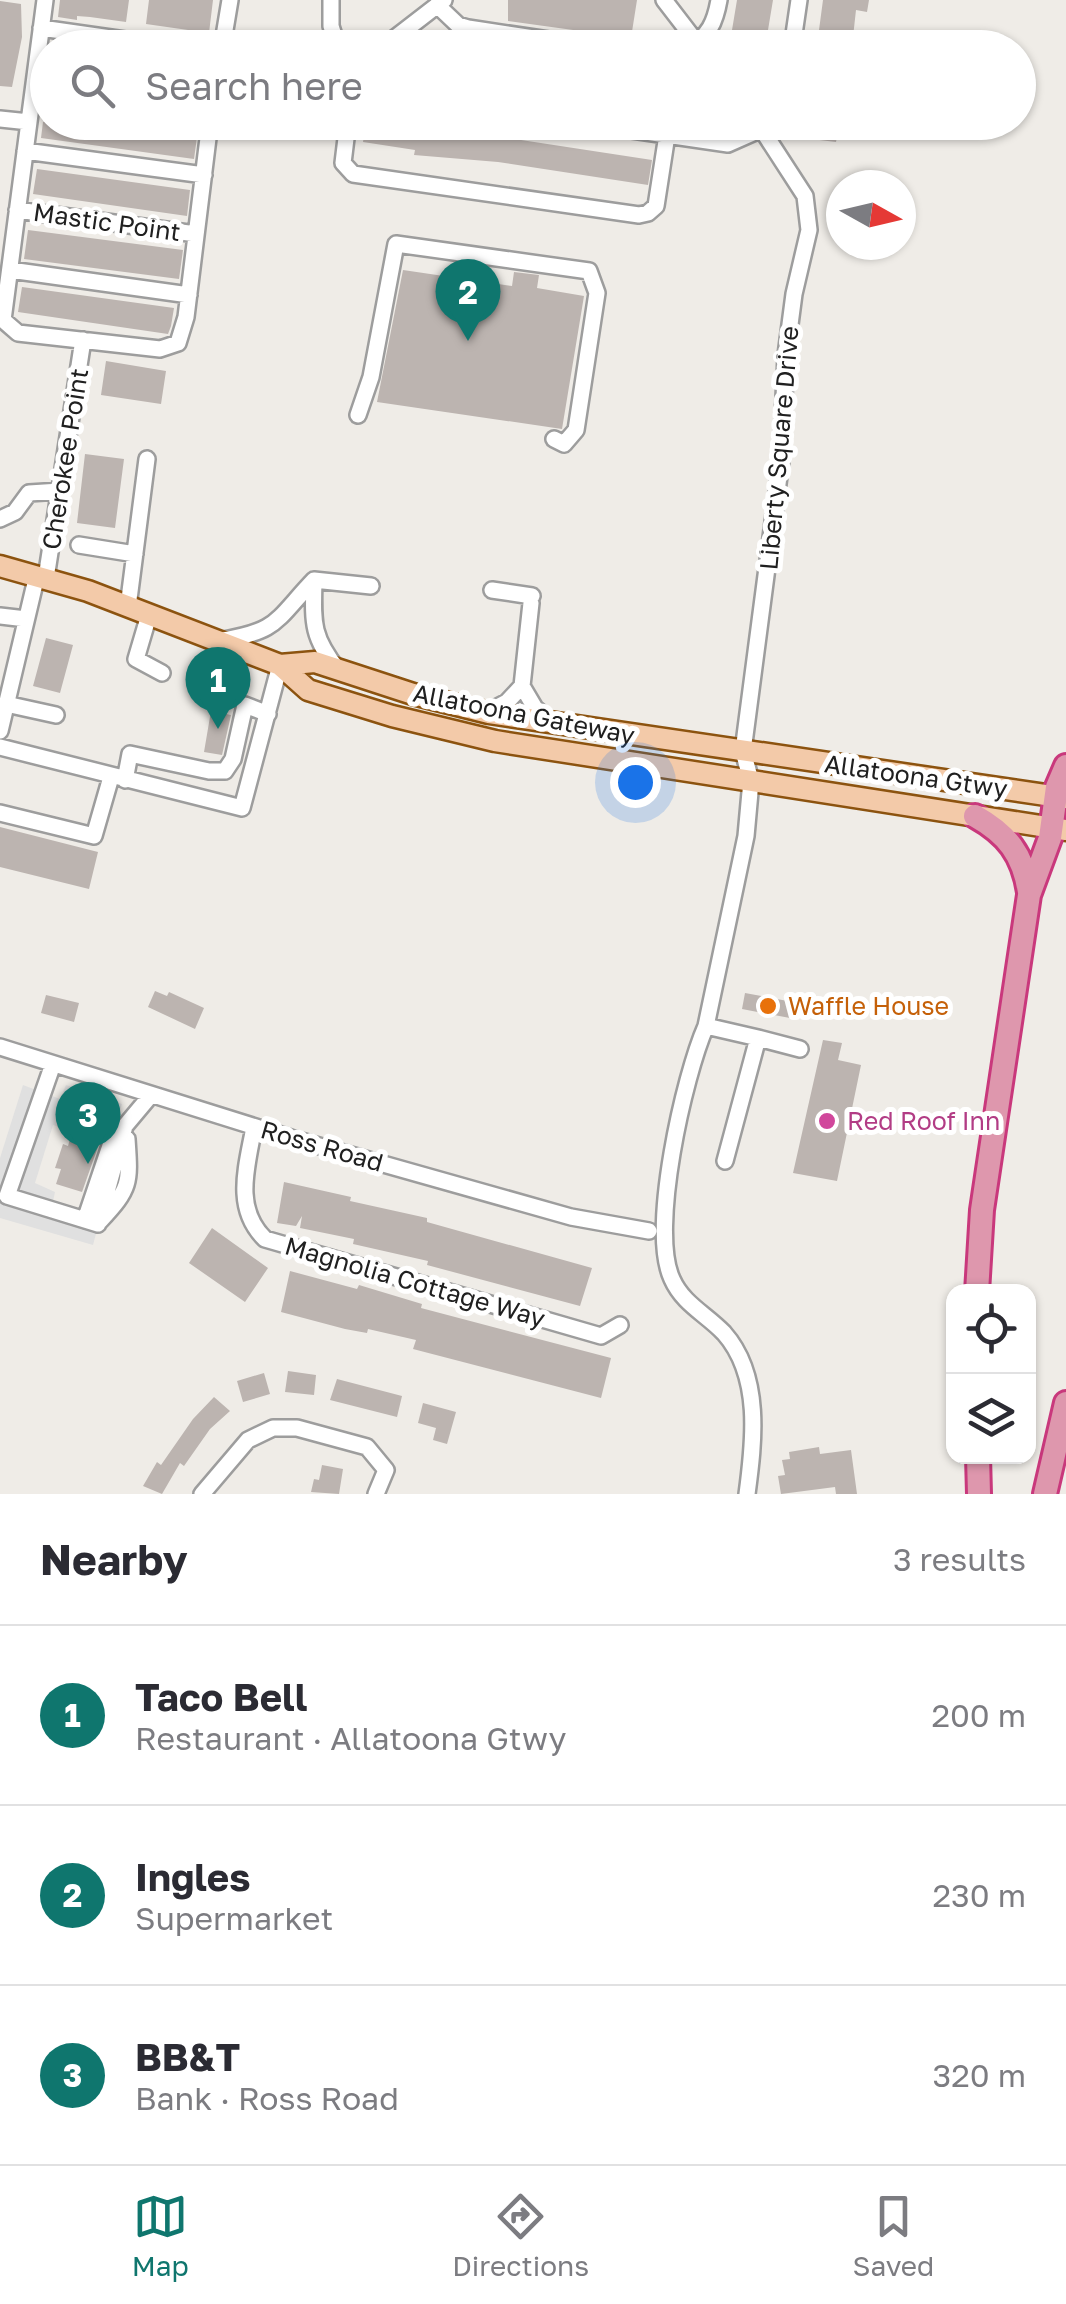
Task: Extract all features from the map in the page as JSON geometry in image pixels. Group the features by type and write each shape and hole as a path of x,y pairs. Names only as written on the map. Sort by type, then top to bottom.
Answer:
{"highway":[{"path":"978,1284 985,1191 1030,895 1059,829 1066,766"},
{"path":"974,816 1013,845 1024,868 1030,895"},
{"path":"1044,1494 1066,1403"},
{"path":"978,1464 979,1494"}],"main road":[{"path":"0,566 42,576 280,665"},
{"name":"Allatoona Gateway","path":"280,665 315,662 413,694 486,712 776,756"},
{"name":"Allatoona Gateway","path":"280,665 308,690 392,716 495,741 751,780"},
{"name":"Allatoona Gtwy","path":"776,756 1061,798"},
{"path":"751,780 1059,829"}],"street":[{"path":"45,0 41,28 55,30"},
{"path":"225,30 230,0"},
{"path":"331,0 332,30"},
{"path":"414,0 435,6 458,25 481,30"},
{"path":"664,0 684,30"},
{"path":"709,30 719,0"},
{"path":"795,30 800,0"},
{"path":"405,30 435,6"},
{"path":"0,118 29,122 3,320 18,333 84,340 160,348 178,344 184,331 208,140"},
{"path":"346,140 343,163 352,174 639,215 656,206 665,140"},
{"name":"Liberty Square Drive","path":"700,140 728,144 735,140"},
{"name":"Liberty Square Drive","path":"751,780 743,751 782,461 786,355 794,294 810,230 806,196 771,140"},
{"path":"25,151 204,175"},
{"name":"Mastic Point","path":"18,210 196,234"},
{"path":"358,415 371,377 396,244 589,272 597,293 576,430 564,444 554,439"},
{"path":"10,270 189,295"},
{"name":"Cherokee Point","path":"0,731 26,619 42,576 84,340"},
{"path":"128,607 147,459"},
{"path":"0,519 14,512 29,494 60,491"},
{"path":"79,546 135,554"},
{"path":"314,580 370,586"},
{"path":"216,641 255,635 276,624 314,580"},
{"path":"314,580 312,629 338,670"},
{"path":"486,712 507,702 522,686 531,599 492,590"},
{"path":"149,615 136,658 162,674"},
{"path":"0,616 26,619"},
{"path":"0,747 242,808 280,665"},
{"path":"522,686 536,708 552,722"},
{"path":"6,704 56,715"},
{"path":"0,813 94,836 130,754 226,771 233,759 245,705 268,714"},
{"path":"747,1494 754,1419 744,1370 722,1331 680,1294 670,1276 666,1207 692,1063 706,1026 746,836 751,780"},
{"path":"706,1026 800,1049"},
{"path":"726,1161 758,1038"},
{"name":"Ross Road","path":"0,1046 254,1127 571,1217 649,1231"},
{"path":"53,1064 6,1196 92,1222 122,1124 151,1096"},
{"name":"Magnolia Cottage Way","path":"254,1127 244,1200 251,1225 265,1239 601,1336 620,1326"},
{"path":"202,1494 248,1440 260,1432 285,1426 366,1446 386,1470 376,1494"}],"shaded area":[{"path":"23,1085 60,1099 66,1085 122,1104 109,1142 53,1125 35,1183 55,1192 51,1211 98,1226 93,1245 0,1218 0,1158"}],"building":[{"path":"60,0 129,0 126,22 58,17"},
{"path":"149,0 213,0 209,30 146,24"},
{"path":"508,0 637,0 632,30 573,30 508,21"},
{"path":"737,0 773,0 768,30 732,30"},
{"path":"823,0 869,0 867,12 856,10 854,30 819,30"},
{"path":"0,1 21,4 22,37 12,87 0,86"},
{"path":"56,140 197,140 194,159"},
{"path":"520,140 652,160 648,185 498,162 414,155 415,150 363,142"},
{"path":"37,169 190,190 187,216 33,194"},
{"path":"28,230 183,250 179,279 24,259"},
{"path":"403,270 512,286 514,272 539,275 537,288 584,296 562,429 377,402"},
{"path":"22,287 174,308 171,326 168,334 18,312"},
{"path":"106,361 166,371 161,404 101,395"},
{"path":"85,454 124,459 115,528 77,523"},
{"path":"46,638 73,645 60,693 33,686"},
{"path":"211,711 231,715 222,755 204,752"},
{"path":"0,827 98,852 89,889 0,867"},
{"path":"155,991 167,996 169,992 204,1008 195,1029 148,1007"},
{"name":"Waffle House","path":"745,993 793,1002 790,1018 742,1009"},
{"path":"46,995 79,1003 74,1022 41,1013"},
{"name":"Red Roof Inn","path":"823,1040 842,1043 838,1060 861,1065 837,1181 793,1173"},
{"path":"72,1132 100,1141 82,1192 56,1184 61,1169 55,1168 63,1144 68,1146"},
{"path":"284,1182 427,1218 427,1222 592,1268 580,1306 427,1265 428,1261 353,1244 354,1239 300,1228 302,1216 296,1226 277,1223"},
{"path":"212,1228 268,1268 245,1302 189,1263"},
{"path":"290,1271 357,1289 359,1285 422,1304 421,1308 611,1358 601,1398 413,1349 416,1340 368,1329 367,1333 345,1329 281,1312"},
{"path":"288,1371 316,1375 314,1395 285,1392"},
{"path":"264,1373 270,1394 243,1402 237,1381"},
{"path":"337,1379 402,1396 397,1417 330,1400"},
{"path":"214,1397 230,1411 210,1429 184,1466 180,1463 162,1494 143,1486 157,1462 161,1465 193,1419"},
{"path":"423,1403 456,1412 447,1444 433,1440 436,1428 418,1423"},
{"path":"819,1447 820,1454 851,1450 857,1494 836,1494 835,1487 781,1494 778,1476 785,1475 782,1460 790,1459 789,1452"},
{"path":"322,1465 343,1469 339,1494 311,1492"}],"place":[{"name":"Ingles","path":"468,341"},
{"name":"Taco Bell","path":"218,729"},
{"name":"Waffle House","path":"768,1006"},
{"name":"Red Roof Inn","path":"827,1121"},
{"name":"BB&T","path":"88,1164"}]}
